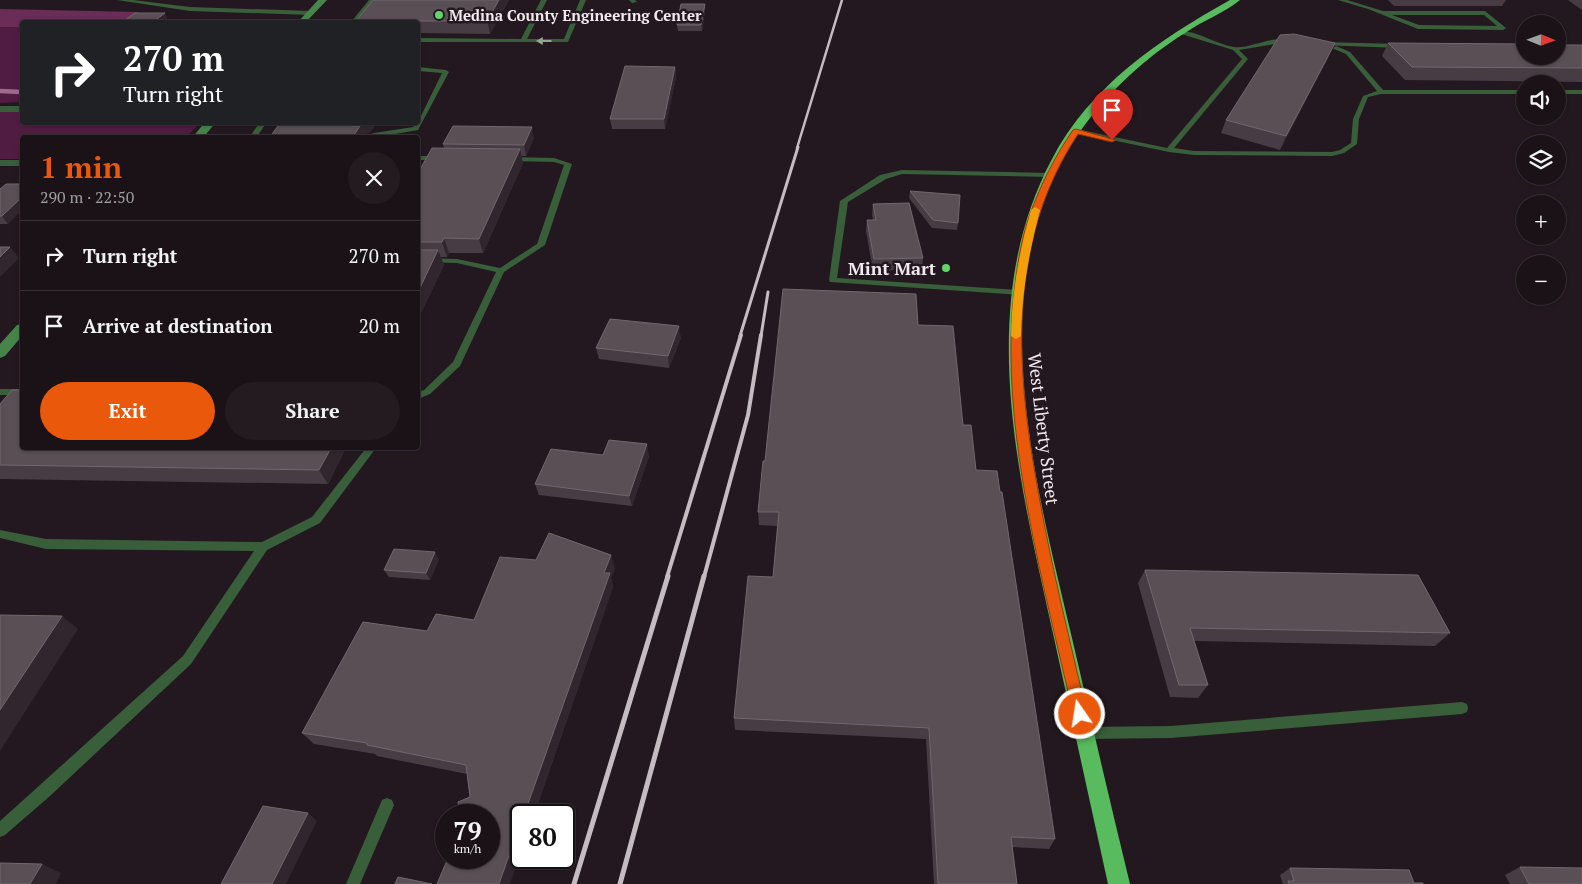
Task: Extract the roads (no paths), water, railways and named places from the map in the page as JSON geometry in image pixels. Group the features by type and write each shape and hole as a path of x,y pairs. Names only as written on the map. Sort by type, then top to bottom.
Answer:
{"highway":[{"name":"West Liberty Street","path":"1119,884 1041,541 1026,460 1018,398 1015,350 1018,293 1023,258 1034,214 1057,159 1076,131 1101,99 1145,57 1180,32 1236,0"}],"street":[{"path":"304,20 323,0"},
{"path":"0,109 20,108"},
{"path":"200,135 208,125"},
{"path":"0,163 20,163"},
{"path":"0,352 20,330"}],"lane":[{"path":"120,0 190,9 311,13"},
{"path":"355,20 372,0"},
{"path":"523,41 544,0"},
{"path":"420,40 566,41 583,0"},
{"path":"1341,0 1382,12 1418,27 1503,28 1484,14 1382,12"},
{"path":"1366,7 1371,0"},
{"path":"1169,150 1245,58 1235,49 1180,32"},
{"path":"1235,49 1275,42 1293,42"},
{"path":"1312,43 1408,46"},
{"path":"1330,45 1348,53 1381,92"},
{"path":"420,69 446,72 420,121"},
{"path":"1076,131 1169,150 1332,154 1342,152 1354,144 1353,127 1356,113 1366,96 1381,92 1516,92"},
{"path":"1566,92 1582,92"},
{"path":"372,135 416,129 418,125"},
{"path":"420,158 447,158"},
{"path":"420,395 427,392 457,364 501,271 541,246 568,164 554,160 496,159"},
{"path":"1018,293 833,280 844,201 882,177 902,172 1050,174"},
{"path":"420,260 457,261 501,271"},
{"path":"0,392 20,392"},
{"path":"0,534 46,544 263,547 316,520 369,450"},
{"path":"0,830 45,792 187,660 263,547"},
{"path":"1084,733 1171,732 1462,708"},
{"path":"352,884 387,805"}],"waterway":[{"path":"0,91 20,92"}],"railway":[{"path":"797,148 842,0"},
{"path":"740,336 798,147"},
{"path":"761,336 768,292"},
{"path":"667,577 741,335"},
{"path":"704,577 748,415 761,335"},
{"path":"574,884 668,576"},
{"path":"620,884 704,576"}],"place":[{"name":"Medina County Engineering Center","path":"439,15"},
{"name":"Mint Mart","path":"946,268"}]}
